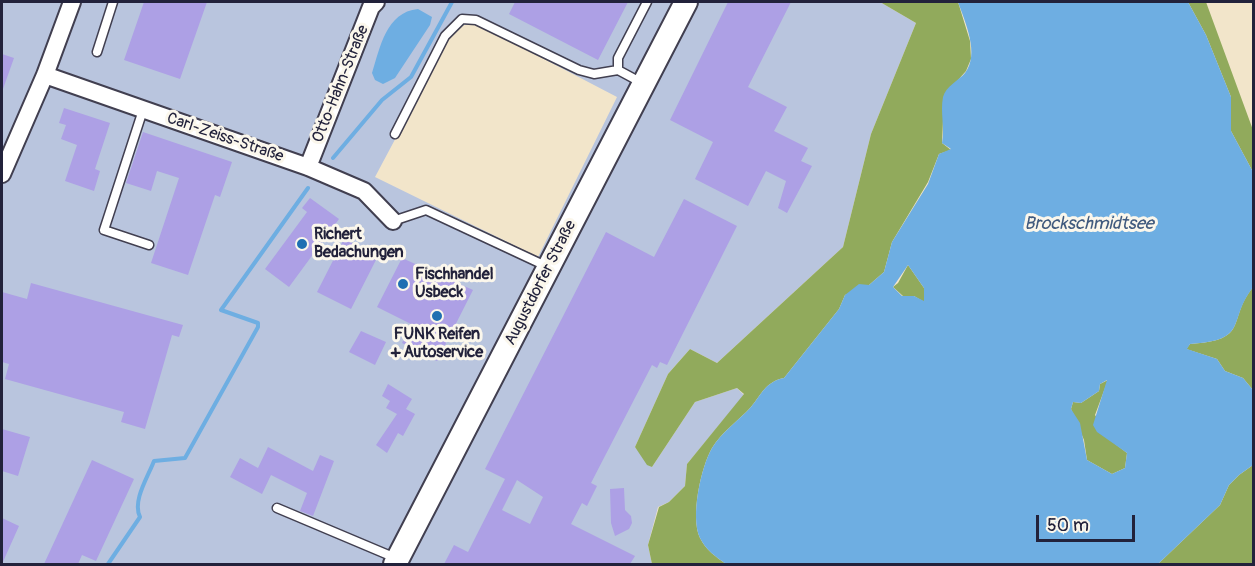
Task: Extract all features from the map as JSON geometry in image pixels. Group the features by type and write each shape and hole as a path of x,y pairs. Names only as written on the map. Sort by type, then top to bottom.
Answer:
{"main road":[{"name":"Augustdorfer Straße","path":"397,562 686,2"}],"street":[{"path":"2,174 45,75 72,2"},
{"name":"Otto-Hahn-Straße","path":"308,167 371,7 376,2"},
{"name":"Carl-Zeiss-Straße","path":"45,75 308,167 364,191 393,221"}],"lane":[{"path":"97,52 113,2"},
{"path":"618,70 618,58 647,2"},
{"path":"395,134 445,36 462,19 476,20 579,70 594,74 618,70 644,84"},
{"path":"143,110 104,230 149,245"},
{"path":"393,221 426,210 549,267"},
{"path":"277,508 397,562"}],"shaded area":[{"path":"2,2 880,2 916,23 871,134 843,247 717,363 690,349 668,374 635,447 652,467 695,402 737,388 744,395 687,464 685,486 669,502 658,507 648,545 652,564 2,564","holes":["477,24 617,97 538,257 375,177 449,38 464,25"]}],"green space":[{"path":"880,2 958,2 970,41 971,59 966,71 958,80 943,121 942,143 951,150 939,154 928,182 892,242 884,272 869,285 845,295 839,309 784,378 772,382 712,448 704,467 698,492 697,529 705,546 726,564 652,564 648,545 659,507 669,502 685,486 687,464 744,394 737,388 695,402 652,467 647,465 635,447 668,374 690,349 717,363 843,247 871,134 916,23"},
{"path":"1188,2 1206,2 1253,130 1253,172 1231,131 1231,97 1206,35"},
{"path":"908,265 924,288 924,302 914,296 903,296 893,287 898,283"},
{"path":"1253,287 1253,390 1243,378 1225,371 1217,359 1186,349 1190,344 1209,342 1230,333"},
{"path":"1108,380 1095,415 1114,443 1127,453 1125,468 1112,474 1087,460 1084,440 1071,409 1073,402 1081,403 1099,391 1100,384"},
{"path":"1253,465 1253,564 1158,564 1220,505 1229,485"}],"water":[{"name":"Brockschmidtsee","path":"958,2 1188,2 1206,35 1231,97 1231,131 1253,172 1254,286 1230,333 1209,342 1190,344 1187,349 1217,359 1225,371 1243,378 1253,390 1253,465 1229,485 1220,505 1158,564 726,564 705,546 697,529 698,492 708,456 720,437 751,407 764,389 772,382 784,378 839,309 845,295 859,284 869,285 884,272 892,242 928,184 939,154 951,149 942,143 943,97 949,87 965,73 971,57 970,38","holes":["908,265 924,288 924,301 914,296 902,296 893,287","1107,380 1093,425 1097,432 1127,453 1125,468 1112,474 1087,460 1080,423 1071,409 1073,402 1081,403 1099,391 1100,384"]},
{"path":"418,9 432,17 430,25 395,78 383,84 375,80 372,73 391,24 407,12"}],"building":[{"path":"144,2 207,2 180,79 124,60"},
{"path":"515,2 628,2 598,60 509,14"},
{"path":"728,2 791,2 748,87 787,107 774,131 808,148 801,161 812,166 787,213 778,208 786,181 766,171 748,206 695,179 713,142 670,120"},
{"path":"2,54 14,58 3,89 2,89"},
{"path":"64,108 110,123 95,169 100,171 94,191 65,181 77,145 61,139 66,125 59,123"},
{"path":"143,132 232,162 220,197 215,195 188,275 151,263 179,178 157,171 151,191 126,183"},
{"name":"Richert Bedachungen","path":"310,198 339,219 289,287 265,269 307,212 302,208"},
{"path":"684,199 737,226 667,365 660,362 657,368 652,365 591,483 597,486 587,506 582,503 571,524 635,556 630,564 444,564 454,545 468,552 505,479 485,469 606,232 654,257","holes":["517,480 543,497 530,524 502,510"]},
{"path":"344,239 378,256 351,309 317,292"},
{"path":"402,258 473,290 437,361 402,343 411,324 377,307"},
{"path":"31,283 183,325 179,337 172,335 145,429 121,422 124,412 5,379 9,364 2,362 2,292 27,299"},
{"path":"361,331 386,342 375,365 349,352"},
{"path":"388,384 412,399 406,409 415,414 403,436 398,433 387,453 376,445 397,414 386,408 390,401 382,396"},
{"path":"2,429 30,437 18,476 2,471"},
{"path":"268,447 313,471 320,455 334,461 313,516 300,511 307,493 271,475 262,494 230,477 240,458 258,468"},
{"path":"92,460 134,479 96,561 82,555 78,564 44,564"},
{"path":"624,488 625,510 631,516 632,523 629,529 615,536 611,523 610,489"},
{"path":"2,518 19,526 2,564"}],"waterway":[{"path":"333,158 382,100 411,77 452,2"},
{"path":"108,564 140,517 139,496 154,461 185,458 258,327 258,323 221,310 308,188"}],"place":[{"name":"Richert Bedachungen","path":"302,244"},
{"name":"Fischhandel Usbeck","path":"403,284"},
{"name":"FUNK Reifen + Autoservice","path":"437,316"}]}
